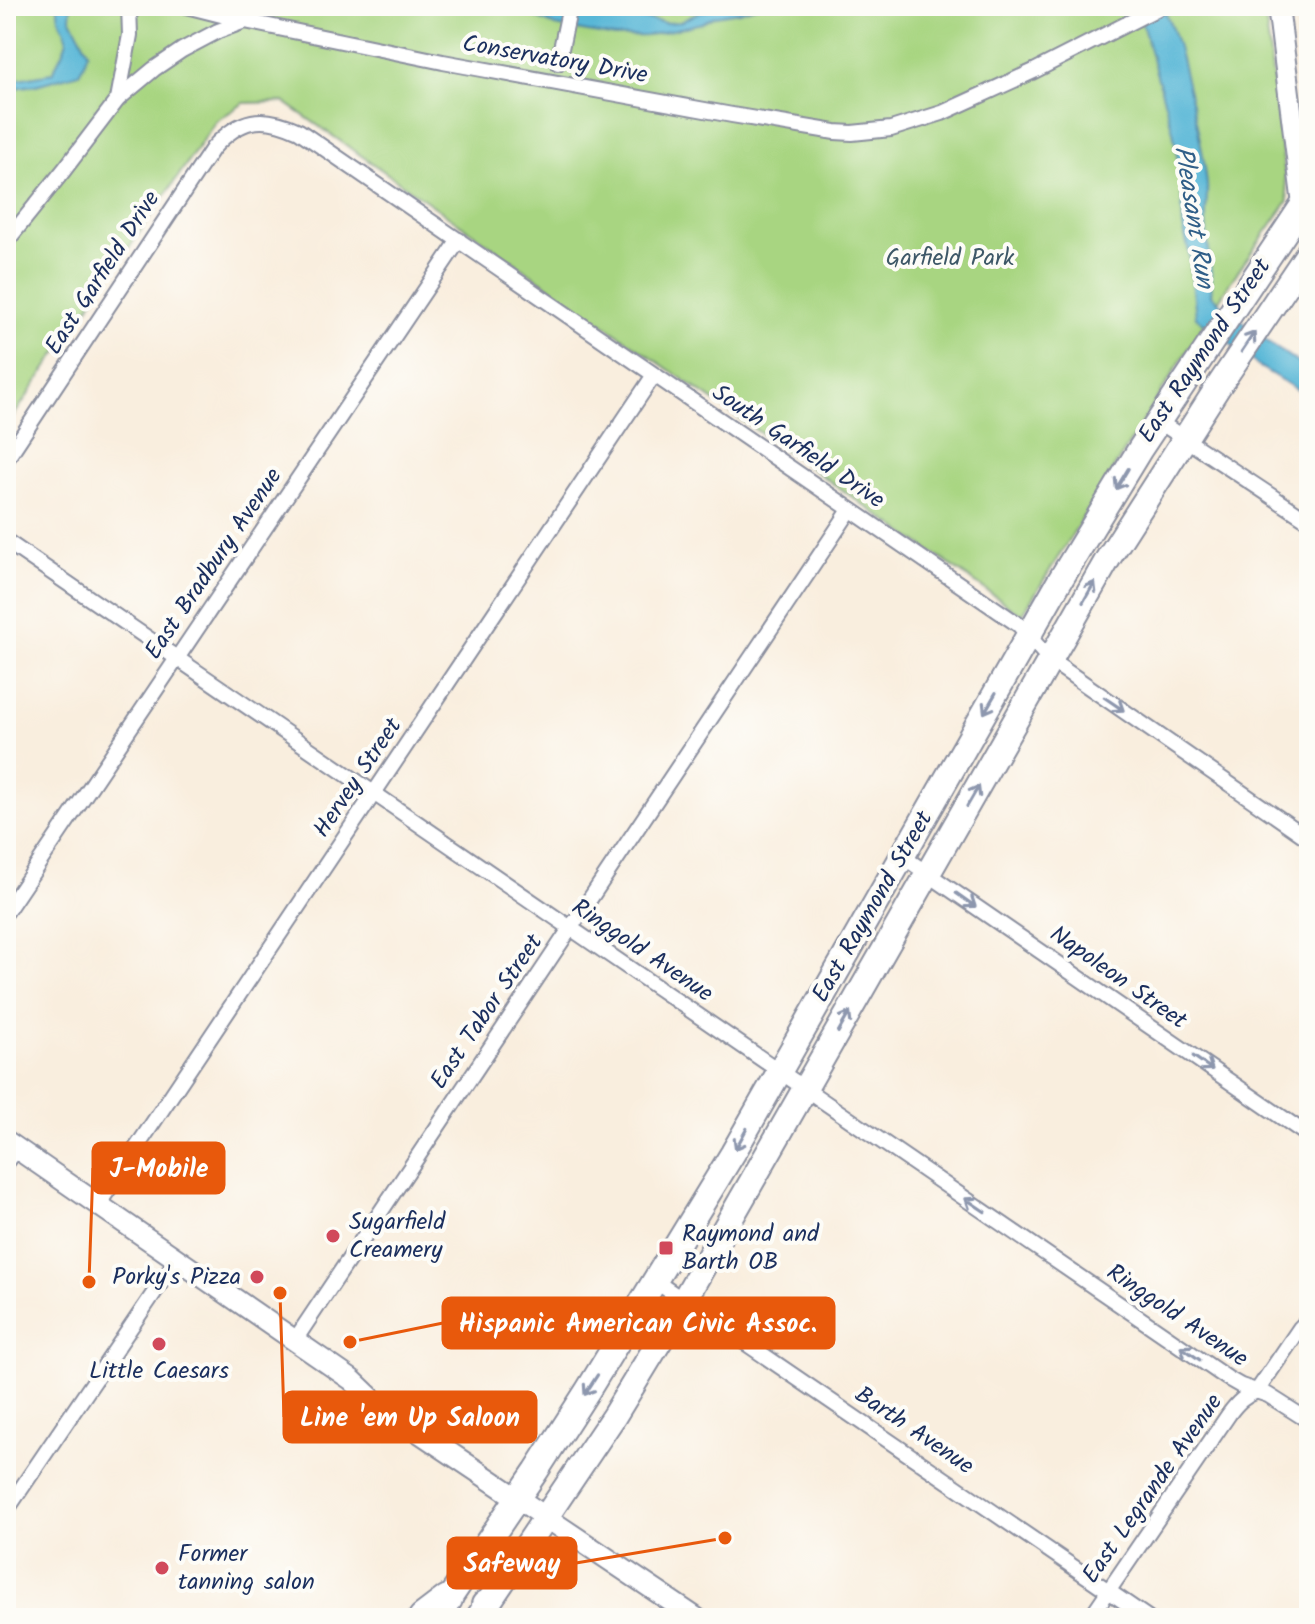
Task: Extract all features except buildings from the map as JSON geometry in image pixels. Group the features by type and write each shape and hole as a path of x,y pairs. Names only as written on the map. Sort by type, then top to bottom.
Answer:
{"highway":[{"path":"423,1618 442,1608"}],"main road":[{"path":"1278,6 1307,207"},
{"name":"East Raymond Street","path":"442,1608 597,1377 733,1153 1028,636 1158,421 1256,274 1307,207"},
{"name":"East Raymond Street","path":"484,1614 614,1416 684,1300 1109,557 1184,438 1309,252"},
{"path":"10,1150 98,1205 352,1380 377,1404 696,1618"}],"street":[{"path":"118,99 129,44 129,6"},
{"name":"Conservatory Drive","path":"186,6 443,62 732,115 852,133 891,129 929,118 1023,76 1162,6"},
{"path":"558,63 570,6"},
{"path":"6,242 118,99 182,50 245,21"},
{"name":"South Garfield Drive","path":"248,121 275,122 299,131 1019,625 1050,660 1309,839"},
{"name":"East Garfield Drive","path":"6,460 213,148 232,129 248,121"},
{"name":"East Bradbury Avenue","path":"6,912 459,240"},
{"name":"Hervey Street","path":"98,1205 654,375"},
{"path":"1158,421 1309,521"},
{"name":"East Tabor Street","path":"295,1340 850,510"},
{"name":"Ringgold Avenue","path":"6,541 1227,1378 1278,1400 1309,1421"},
{"name":"Napoleon Street","path":"902,856 1309,1136"},
{"path":"6,1511 177,1259"},
{"name":"Barth Avenue","path":"655,1281 1148,1618"},
{"name":"East Legrande Avenue","path":"1090,1618 1229,1414 1239,1401 1257,1391 1309,1319"}],"green space":[{"name":"Garfield Park","path":"6,6 1264,6 1288,201 1229,284 1022,615 284,102 244,103 216,121 6,427"}],"water":[{"path":"58,6 71,6 70,17 88,51 79,73 36,85 6,89 6,81 52,73 67,41"},
{"path":"518,6 585,8 666,23 680,22 718,6 758,6 646,36 615,37 555,26"},
{"name":"Pleasant Run","path":"1137,6 1162,6 1180,56 1206,173 1211,295 1272,345 1309,370 1309,397 1260,367 1196,317 1173,131"}],"place":[{"name":"Sugarfield Creamery","path":"333,1236"},
{"name":"Raymond and Barth OB","path":"666,1248"},
{"name":"Porky's Pizza","path":"257,1277"},
{"name":"J-Mobile","path":"89,1282"},
{"name":"Line 'em Up Saloon","path":"280,1293"},
{"name":"Hispanic American Civic Assoc.","path":"350,1342"},
{"name":"Little Caesars","path":"159,1344"},
{"name":"Safeway","path":"725,1538"},
{"name":"Former tanning salon","path":"162,1568"}]}
